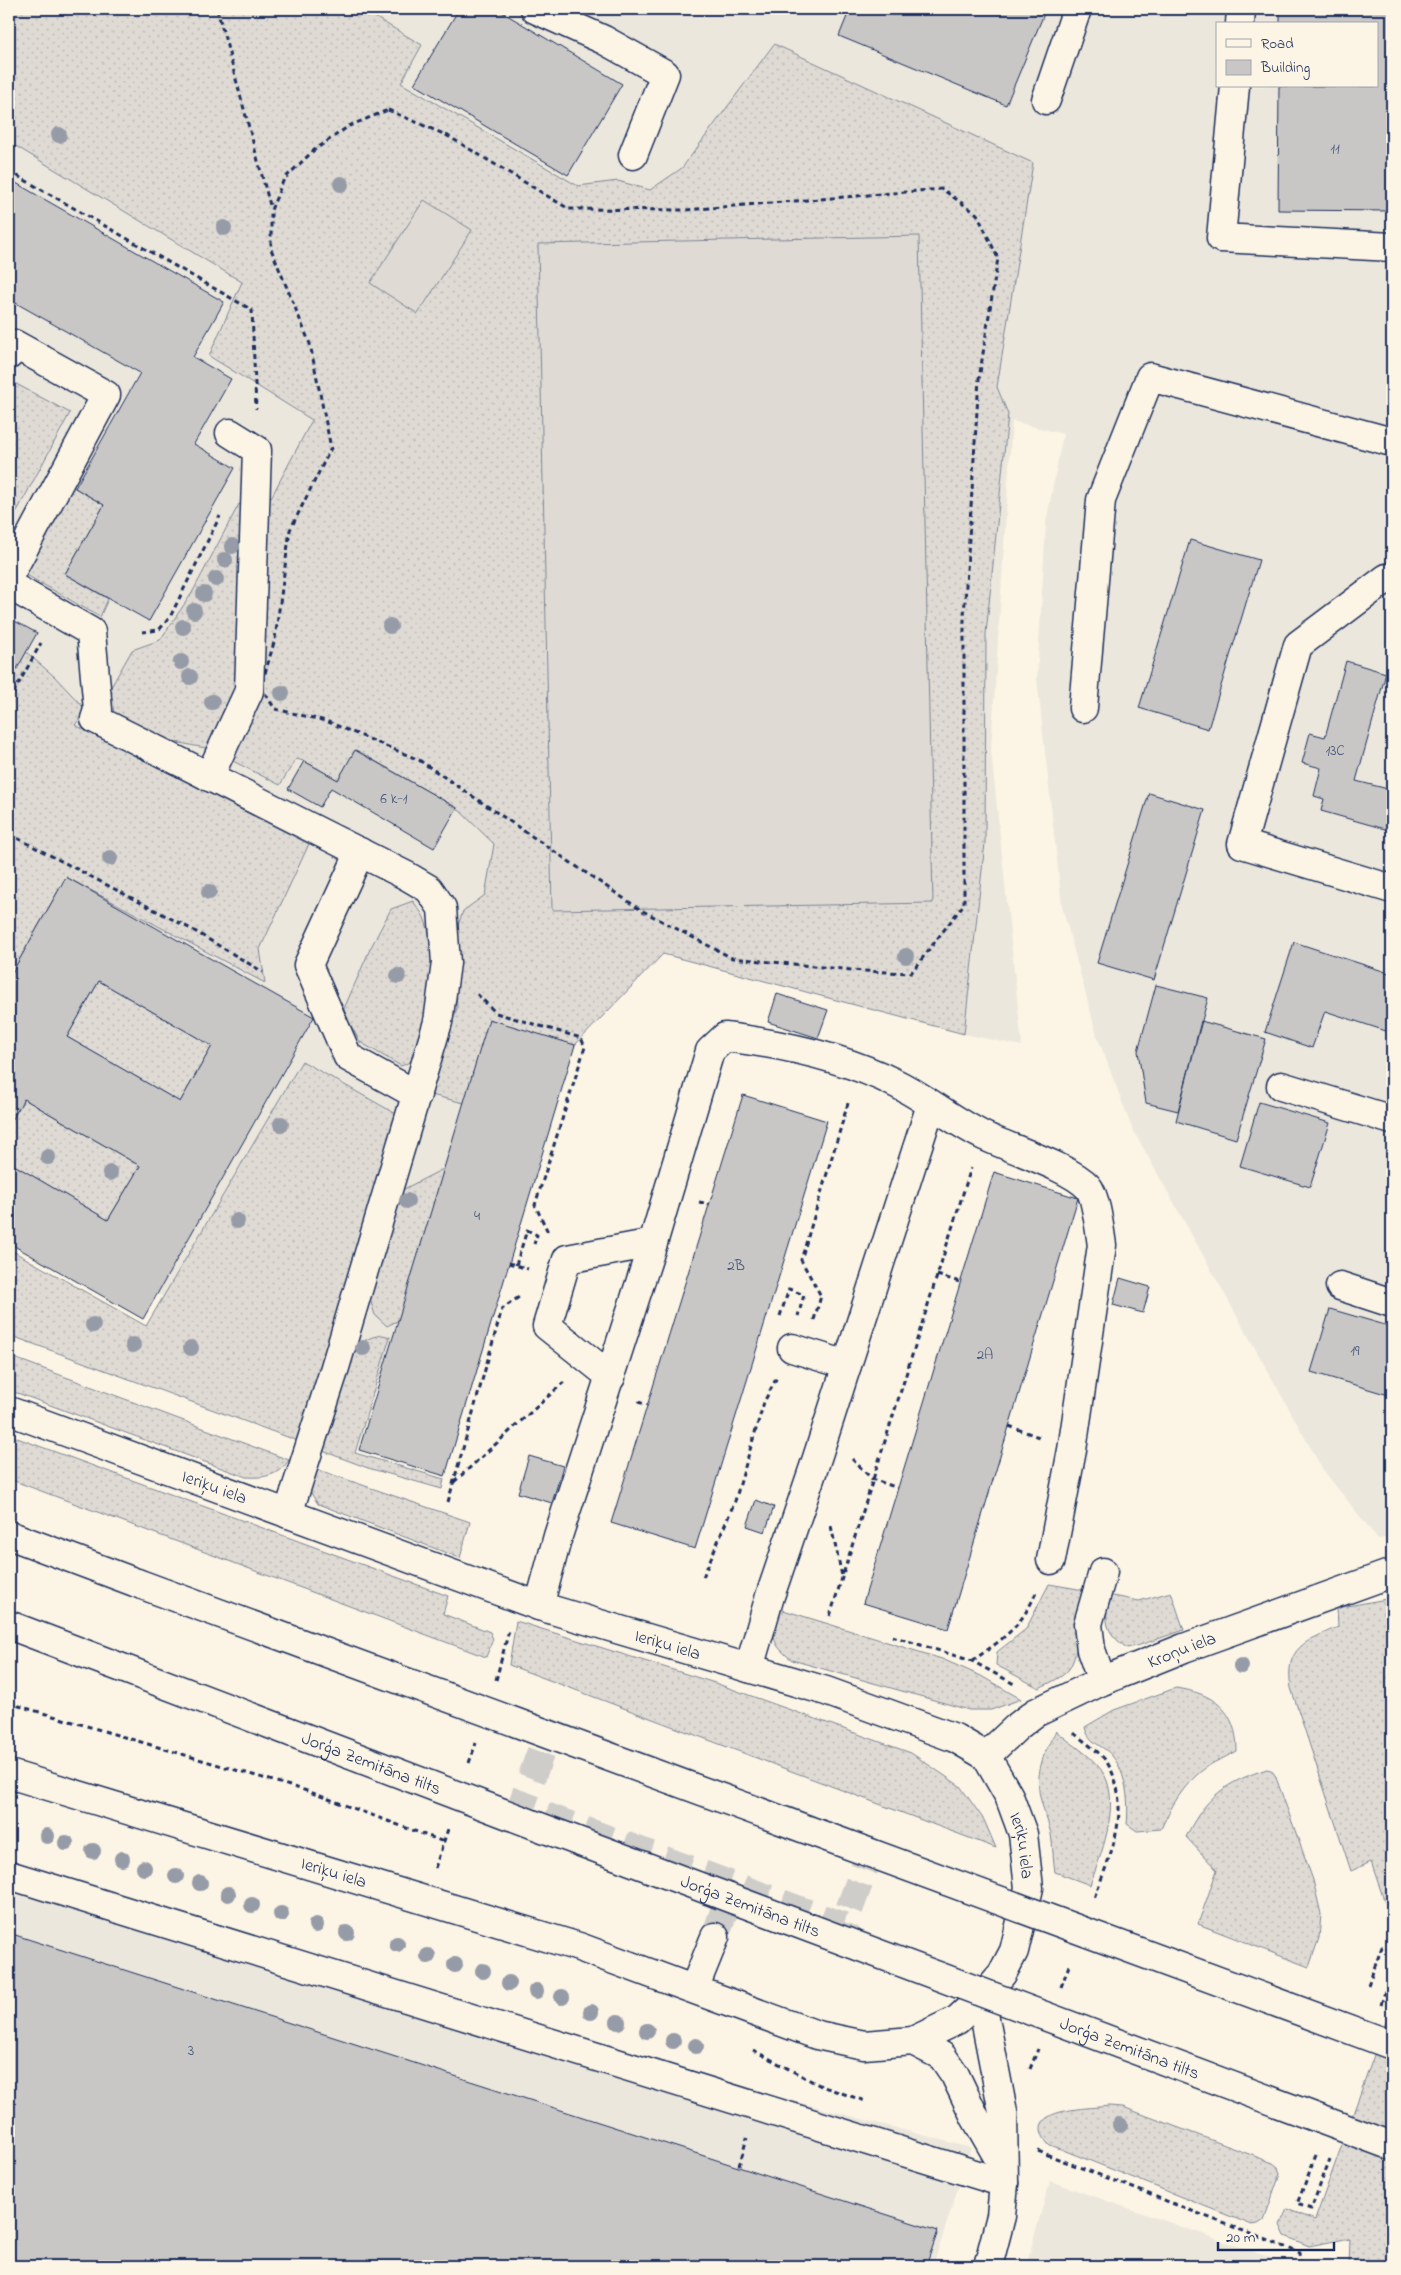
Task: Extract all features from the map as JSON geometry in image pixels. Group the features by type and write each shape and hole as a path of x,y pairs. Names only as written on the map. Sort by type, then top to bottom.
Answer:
{"street":[{"path":"535,9 604,40 665,74 634,155"},
{"path":"1046,100 1077,9"},
{"path":"1240,22 1242,9"},
{"path":"1235,88 1221,238 1392,247"},
{"path":"9,355 14,344 106,395 9,576"},
{"path":"1083,708 1100,500 1150,377 1392,442"},
{"path":"209,777 249,691 257,450 230,433"},
{"path":"1392,580 1387,578 1298,645 1242,844 1392,889"},
{"path":"9,585 91,632 98,710 94,719 360,852 429,889 442,908 446,963 438,1022 333,1374 288,1514"},
{"path":"360,852 308,965 348,1057 417,1095"},
{"path":"539,1606 558,1536 653,1243 710,1051 725,1037 766,1042 859,1068 898,1084 982,1135 1065,1171 1089,1187 1097,1214 1102,1246 1072,1450 1051,1560"},
{"path":"1281,1086 1392,1120"},
{"path":"748,1668 931,1105"},
{"path":"611,1377 547,1326 567,1259 653,1243"},
{"path":"1340,1286 1392,1303"},
{"path":"792,1348 848,1365"},
{"name":"Ieriķu iela","path":"9,1411 539,1606 826,1691 955,1738 986,1756 1009,1796 1023,1834 1029,1888 1014,1951 1002,1974 981,1998 957,2020 913,2041 864,2045 826,2037 579,1947 9,1774"},
{"path":"9,1535 1392,2045"},
{"path":"1102,1681 1091,1650 1088,1624 1103,1572"},
{"name":"Kroņu iela","path":"986,1756 1018,1726 1047,1706 1102,1681 1184,1648 1392,1573"},
{"name":"Jorģa Zemitāna tilts","path":"9,1625 550,1831 1392,2146"},
{"path":"9,1875 1003,2174"},
{"path":"694,1989 715,1937"},
{"path":"981,1998 1003,2112 1001,2216 988,2266"},
{"path":"913,2041 942,2056 955,2075 1003,2174"}],"path":[{"path":"217,9 271,210 270,249 310,344 331,448 290,530 275,639 261,687 275,709 326,721 420,760 641,910 732,958 862,971 911,973 964,904 964,617 979,379 998,258 976,214 942,189 684,210 569,209 448,136 388,110 349,126 313,151 284,179 271,210"},
{"path":"9,171 252,310 257,450"},
{"path":"142,632 158,630 170,617 222,510"},
{"path":"9,701 58,613"},
{"path":"9,835 191,929 263,972"},
{"path":"446,963 496,1013 582,1038 585,1047 535,1205 550,1235"},
{"path":"830,1616 982,1135"},
{"path":"509,1263 516,1265 527,1230 537,1234 532,1252"},
{"path":"937,1276 960,1282"},
{"path":"778,1321 789,1289 804,1295 796,1321"},
{"path":"448,1502 502,1309 522,1295"},
{"path":"454,1482 589,1360"},
{"path":"826,1431 872,1479 898,1488"},
{"path":"972,1661 999,1643 1019,1624 1033,1601 1051,1560"},
{"path":"892,1636 972,1661 1032,1694 1047,1706"},
{"path":"495,1683 504,1652"},
{"path":"9,1703 306,1791 444,1842"},
{"path":"469,1765 478,1738"},
{"path":"433,1873 449,1828"},
{"path":"1368,1986 1382,1946 1392,1951"},
{"path":"1381,2004 1392,1970"},
{"path":"1035,2149 1300,2253 1301,2266"},
{"path":"1311,2169 1297,2204 1311,2209 1330,2160"}],"shaded area":[{"path":"9,9 1392,9 1392,1537 1378,1539 1323,1470 1132,1128 1097,1036 1062,906 1037,679 1046,523 1063,434 1012,421 991,750 1022,1046 964,1034 663,954 575,1045 380,1381 322,1371 157,1294 314,1017 66,877 9,978 9,683 37,633 9,618 9,311 14,302 140,373 75,488 104,505 66,574 149,621 235,468 194,444 231,379 193,357 224,302 9,179"},
{"path":"9,9 361,9 422,45 401,83 578,186 618,181 650,190 682,168 774,44 1033,163 997,387 1008,414 986,634 985,843 964,1034 663,954 575,1045 464,1103 431,1095 457,1008 454,937 463,911 485,895 494,844 457,808 356,750 338,780 304,761 296,759 280,785 231,760 265,509 312,420 209,356 242,282 9,142"},
{"path":"424,200 472,230 418,314 370,283"},
{"path":"919,236 933,903 552,910 538,244"},
{"path":"9,380 70,413 9,526"},
{"path":"68,487 75,488 104,505 65,574 108,599 100,617 23,573"},
{"path":"239,504 247,506 245,664 224,724 206,748 150,734 98,710 132,650 160,640 192,593"},
{"path":"26,652 55,677 86,710 75,725 309,844 260,949 265,983 66,877 9,978 9,683"},
{"path":"413,901 424,918 430,937 432,973 427,1008 414,1060 401,1066 360,1042 343,1011 370,949 391,909"},
{"path":"99,981 212,1046 180,1102 67,1037"},
{"path":"302,1061 398,1115 301,1442 9,1335 9,1249 146,1326"},
{"path":"24,1099 140,1166 108,1220 9,1162 9,1125"},
{"path":"445,1168 399,1320 387,1326 375,1315 369,1296 400,1191"},
{"path":"383,1335 390,1337 355,1453 444,1479 442,1489 368,1468 320,1450 349,1356 364,1341"},
{"path":"9,1356 289,1460 276,1473 259,1477 246,1477 9,1390"},
{"path":"9,1435 448,1596 443,1614 490,1632 493,1639 486,1657 9,1479"},
{"path":"313,1468 470,1522 460,1558 318,1504 307,1487"},
{"path":"1049,1584 1084,1590 1080,1631 1072,1663 1063,1675 1039,1688 996,1665 997,1652 1026,1629"},
{"path":"1171,1592 1184,1630 1127,1648 1110,1631 1107,1619 1108,1595 1139,1601"},
{"path":"1392,1598 1392,1923 1371,1862 1351,1871 1291,1688 1290,1674 1294,1654 1300,1647 1338,1627 1337,1608"},
{"path":"780,1609 942,1659 981,1676 1021,1699 991,1710 969,1710 792,1660 779,1648 774,1638"},
{"path":"516,1621 715,1683 911,1753 960,1786 984,1820 996,1848 509,1665"},
{"path":"1176,1688 1201,1694 1212,1699 1220,1706 1233,1725 1237,1751 1205,1768 1189,1783 1176,1800 1161,1829 1137,1831 1127,1824 1126,1789 1118,1764 1109,1753 1093,1741 1085,1727 1114,1710"},
{"path":"1056,1731 1101,1769 1109,1788 1110,1816 1104,1846 1090,1885 1055,1872 1051,1834 1040,1797 1039,1779 1044,1754"},
{"path":"1267,1769 1271,1770 1275,1775 1313,1880 1321,1914 1319,1938 1309,1967 1198,1924 1217,1870 1186,1837 1201,1811 1218,1793 1240,1779"},
{"path":"9,1892 971,2148 933,2266 9,2266"},
{"path":"1392,2005 1392,2266 1349,2266 1350,2238 1309,2246 1285,2236 1280,2225 1287,2209 1315,2220"},
{"path":"1109,2106 1123,2107 1273,2163 1278,2167 1280,2174 1264,2220 1252,2225 1048,2144 1041,2132 1042,2123 1060,2112"},
{"path":"1050,2181 1292,2265 1292,2266 1026,2266"}],"building":[{"path":"459,9 497,9 622,84 568,175 414,84"},
{"path":"850,9 1046,9 1006,105 839,36"},
{"path":"1280,9 1392,9 1392,211 1278,210 1279,88 1378,88 1378,22 1280,22"},
{"path":"9,179 224,302 193,357 231,379 194,444 235,468 149,621 65,574 104,505 75,488 140,373 14,302 9,311"},
{"path":"1190,540 1259,560 1208,729 1139,708"},
{"path":"9,618 37,633 9,683"},
{"path":"1346,661 1386,673 1356,781 1392,790 1392,831 1321,811 1324,799 1314,796 1321,768 1302,763 1310,733 1325,737"},
{"path":"355,750 457,808 434,848 331,788 320,807 288,789 304,761 338,780"},
{"path":"1149,793 1205,810 1154,980 1097,963"},
{"path":"66,877 314,1017 143,1319 9,1243 9,1162 108,1220 140,1166 24,1099 9,1125 9,978","holes":["99,981 212,1046 180,1102 67,1037"]},
{"path":"1294,942 1392,974 1392,1033 1325,1011 1312,1048 1265,1032"},
{"path":"1156,985 1208,998 1178,1111 1146,1103 1138,1051"},
{"path":"777,994 828,1010 818,1038 768,1022"},
{"path":"489,1019 575,1045 445,1476 359,1450"},
{"path":"1201,1021 1266,1039 1236,1139 1176,1121"},
{"path":"743,1095 827,1121 695,1549 611,1523"},
{"path":"1259,1102 1330,1123 1310,1187 1240,1166"},
{"path":"994,1172 1078,1198 948,1629 863,1603"},
{"path":"1120,1278 1150,1287 1143,1313 1113,1305"},
{"path":"1330,1309 1392,1327 1392,1396 1311,1372"},
{"path":"529,1456 563,1466 552,1503 518,1493"},
{"path":"756,1500 774,1507 765,1532 747,1526"},
{"path":"9,1933 938,2231 926,2266 9,2266"}],"tunnel":[{"path":"548,1732 871,1851 843,1926 521,1807 548,1732"},
{"path":"715,1937 733,1885"}]}
